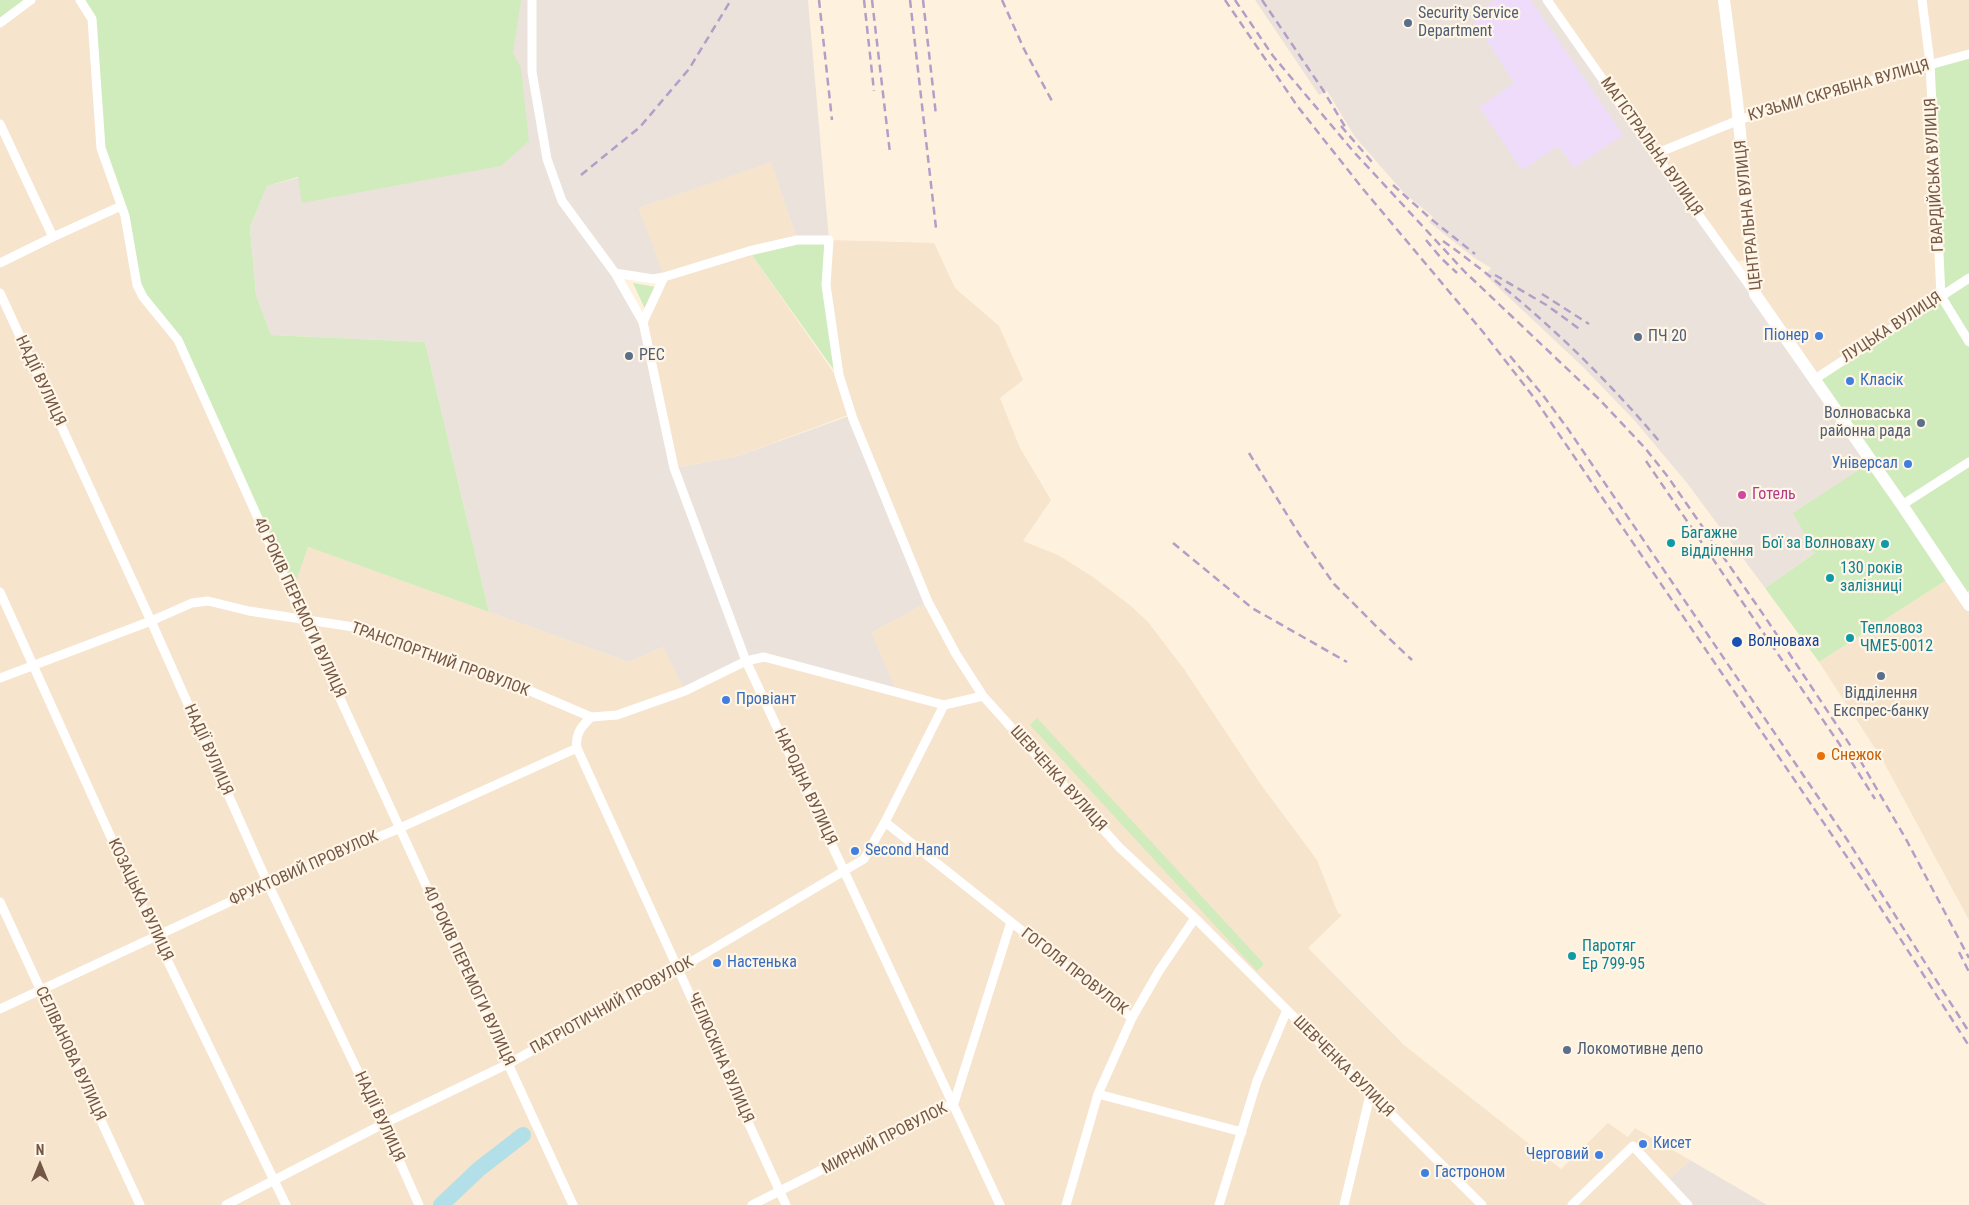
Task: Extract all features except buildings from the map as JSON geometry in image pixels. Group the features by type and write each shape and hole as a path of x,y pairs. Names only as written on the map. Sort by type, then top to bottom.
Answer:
{"main road":[{"name":"ЦЕНТРАЛЬНА ВУЛИЦЯ","path":"1724,0 1739,120 1755,294 1966,600"}],"street":[{"path":"0,23 31,0"},
{"name":"40 РОКІВ ПЕРЕМОГИ ВУЛИЦЯ","path":"80,0 92,19 100,148 125,216 137,285 143,297 178,340 303,618 573,1205"},
{"name":"НАРОДНА ВУЛИЦЯ","path":"532,0 532,72 547,159 562,201 615,273 642,322 674,468 746,661 1000,1205"},
{"name":"МАГІСТРАЛЬНА ВУЛИЦЯ","path":"1548,0 1755,294"},
{"name":"ГВАРДІЙСЬКА ВУЛИЦЯ","path":"1922,0 1930,64 1941,296 1969,342"},
{"name":"КУЗЬМИ СКРЯБІНА ВУЛИЦЯ","path":"1655,154 1739,120 1783,105 1969,54"},
{"path":"0,124 53,237"},
{"path":"0,263 121,206"},
{"name":"ШЕВЧЕНКА ВУЛИЦЯ","path":"664,278 749,251 797,240 829,240 826,285 839,375 853,418 928,602 956,654 983,696 1119,847 1195,918 1482,1205"},
{"path":"615,273 653,279 664,278"},
{"path":"642,322 664,278"},
{"name":"ЛУЦЬКА ВУЛИЦЯ","path":"1815,379 1969,278"},
{"name":"НАДІЇ ВУЛИЦЯ","path":"0,294 151,621 268,884 384,1124 420,1205"},
{"path":"1902,505 1969,462"},
{"name":"КОЗАЦЬКА ВУЛИЦЯ","path":"0,592 156,937 286,1205"},
{"name":"ТРАНСПОРТНИЙ ПРОВУЛОК","path":"0,678 151,621 192,603 208,601 249,611 360,628 514,684 591,717"},
{"path":"577,748 576,738 581,727 591,717 617,715 685,691 746,661 764,657 944,705 983,696"},
{"name":"ПАТРІОТИЧНИЙ ПРОВУЛОК","path":"226,1205 384,1124 508,1064 679,969 864,859 885,822 944,705"},
{"name":"ФРУКТОВИЙ ПРОВУЛОК","path":"0,1009 268,884 400,828 577,748"},
{"name":"ЧЕЛЮСКІНА ВУЛИЦЯ","path":"577,748 786,1205"},
{"name":"ГОГОЛЯ ПРОВУЛОК","path":"885,822 1132,1018 1098,1094 1066,1205"},
{"name":"СЕЛІВАНОВА ВУЛИЦЯ","path":"0,902 140,1205"},
{"path":"1132,1018 1159,971 1195,918"},
{"name":"МИРНИЙ ПРОВУЛОК","path":"752,1205 954,1103 1011,922"},
{"path":"1219,1205 1257,1081 1287,1010"},
{"path":"1098,1094 1242,1132"},
{"path":"1344,1205 1370,1095"},
{"path":"1572,1205 1633,1146 1688,1205"}],"shaded area":[{"path":"31,0 80,0 92,19 178,340 292,593 308,547 629,662 663,647 746,661 871,633 926,603 850,416 826,285 829,240 934,243 955,288 999,326 1023,380 1000,398 1020,448 1051,500 1023,541 1058,555 1093,577 1131,606 1148,622 1184,669 1259,782 1317,860 1338,913 1342,915 1308,948 1404,1045 1561,1169 1608,1123 1628,1137 1635,1128 1690,1160 1667,1181 1688,1205 0,1205 0,23"},
{"path":"496,0 808,0 829,240 797,240 771,162 639,208 664,277 616,273 643,322 674,468 738,456 849,416 890,522 926,603 871,633 897,692 764,657 685,691 663,647 629,662 489,612 425,342 271,335 256,295 250,227 267,186 488,128"},
{"path":"1255,0 1547,0 1868,464 1815,553 1765,588 1687,483 1634,420 1584,368 1485,275 1491,268 1473,257 1429,222 1433,217 1403,192 1355,137 1327,91 1319,95"},
{"path":"1495,0 1531,0 1623,135 1574,168 1558,146 1522,170 1479,107 1514,83 1472,17"},
{"path":"1547,0 1719,0 1748,256 1745,260 1736,262"},
{"path":"1726,0 1969,0 1969,54 1941,296 1818,378 1758,291"},
{"path":"771,161 797,240 749,251 836,376 848,415 738,456 674,468 643,322 663,277 639,208"},
{"path":"1948,579 1969,611 1969,920 1882,759 1819,662"},
{"path":"1690,1160 1767,1205 1688,1205 1667,1181"}],"green space":[{"path":"0,0 31,0 0,23"},
{"path":"80,0 521,0 513,53 521,68 529,141 501,166 302,203 298,177 267,186 250,227 256,295 271,335 425,342 489,612 308,547 292,594 178,340 143,297 125,216 101,148 92,19"},
{"path":"1969,54 1969,591 1966,593 1818,378 1941,295 1930,63"},
{"path":"829,240 826,285 836,373 749,251"},
{"path":"633,283 656,287 645,309"},
{"path":"1868,464 1948,579 1819,662 1765,588 1815,553 1793,513"},
{"path":"1037,718 1264,964 1257,971 1030,725"}],"waterway":[{"path":"441,1205 479,1169 523,1135"}],"railway":[{"path":"581,175 640,127 689,69 731,0"},
{"path":"819,0 832,120"},
{"path":"864,0 874,91"},
{"path":"872,0 890,153"},
{"path":"910,0 936,228"},
{"path":"923,0 936,115"},
{"path":"1002,0 1024,49 1052,101"},
{"path":"1225,0 1298,107 1363,189 1483,332 1535,399 1864,882 1969,1046"},
{"path":"1235,0 1273,56 1353,151 1465,272 1599,399 1645,448 1668,477 1765,617 1860,760 1907,841 1969,958"},
{"path":"1262,0 1323,90 1347,130"},
{"path":"1341,126 1372,162"},
{"path":"1393,185 1431,219 1475,254"},
{"path":"1426,240 1457,273"},
{"path":"1443,241 1502,286 1557,334 1610,386 1659,441"},
{"path":"1495,275 1548,306 1582,331"},
{"path":"1542,294 1589,324"},
{"path":"1510,356 1568,429 1848,841 1969,1032"},
{"path":"1249,453 1299,534 1334,584 1412,660"},
{"path":"1646,461 1875,799"},
{"path":"1173,543 1252,608 1347,662"},
{"path":"1959,952 1969,972"}],"place":[{"name":"Security Service Department","path":"1408,23"},
{"name":"Піонер","path":"1819,336"},
{"name":"ПЧ 20","path":"1638,337"},
{"name":"РЕС","path":"629,356"},
{"name":"Класік","path":"1850,381"},
{"name":"Волноваська районна рада","path":"1921,423"},
{"name":"Універсал","path":"1908,464"},
{"name":"Готель","path":"1742,495"},
{"name":"Багажне відділення","path":"1671,543"},
{"name":"Бої за Волноваху","path":"1885,544"},
{"name":"130 років залізниці","path":"1830,578"},
{"name":"Тепловоз ЧМЕ5-0012","path":"1850,638"},
{"name":"Волноваха","path":"1737,642"},
{"name":"Відділення Експрес-банку","path":"1881,676"},
{"name":"Провіант","path":"726,700"},
{"name":"Снежок","path":"1821,756"},
{"name":"Second Hand","path":"855,851"},
{"name":"Паротяг Ер 799-95","path":"1572,956"},
{"name":"Настенька","path":"717,963"},
{"name":"Локомотивне депо","path":"1567,1050"},
{"name":"Кисет","path":"1643,1144"},
{"name":"Черговий","path":"1599,1155"},
{"name":"Гастроном","path":"1425,1173"}]}
